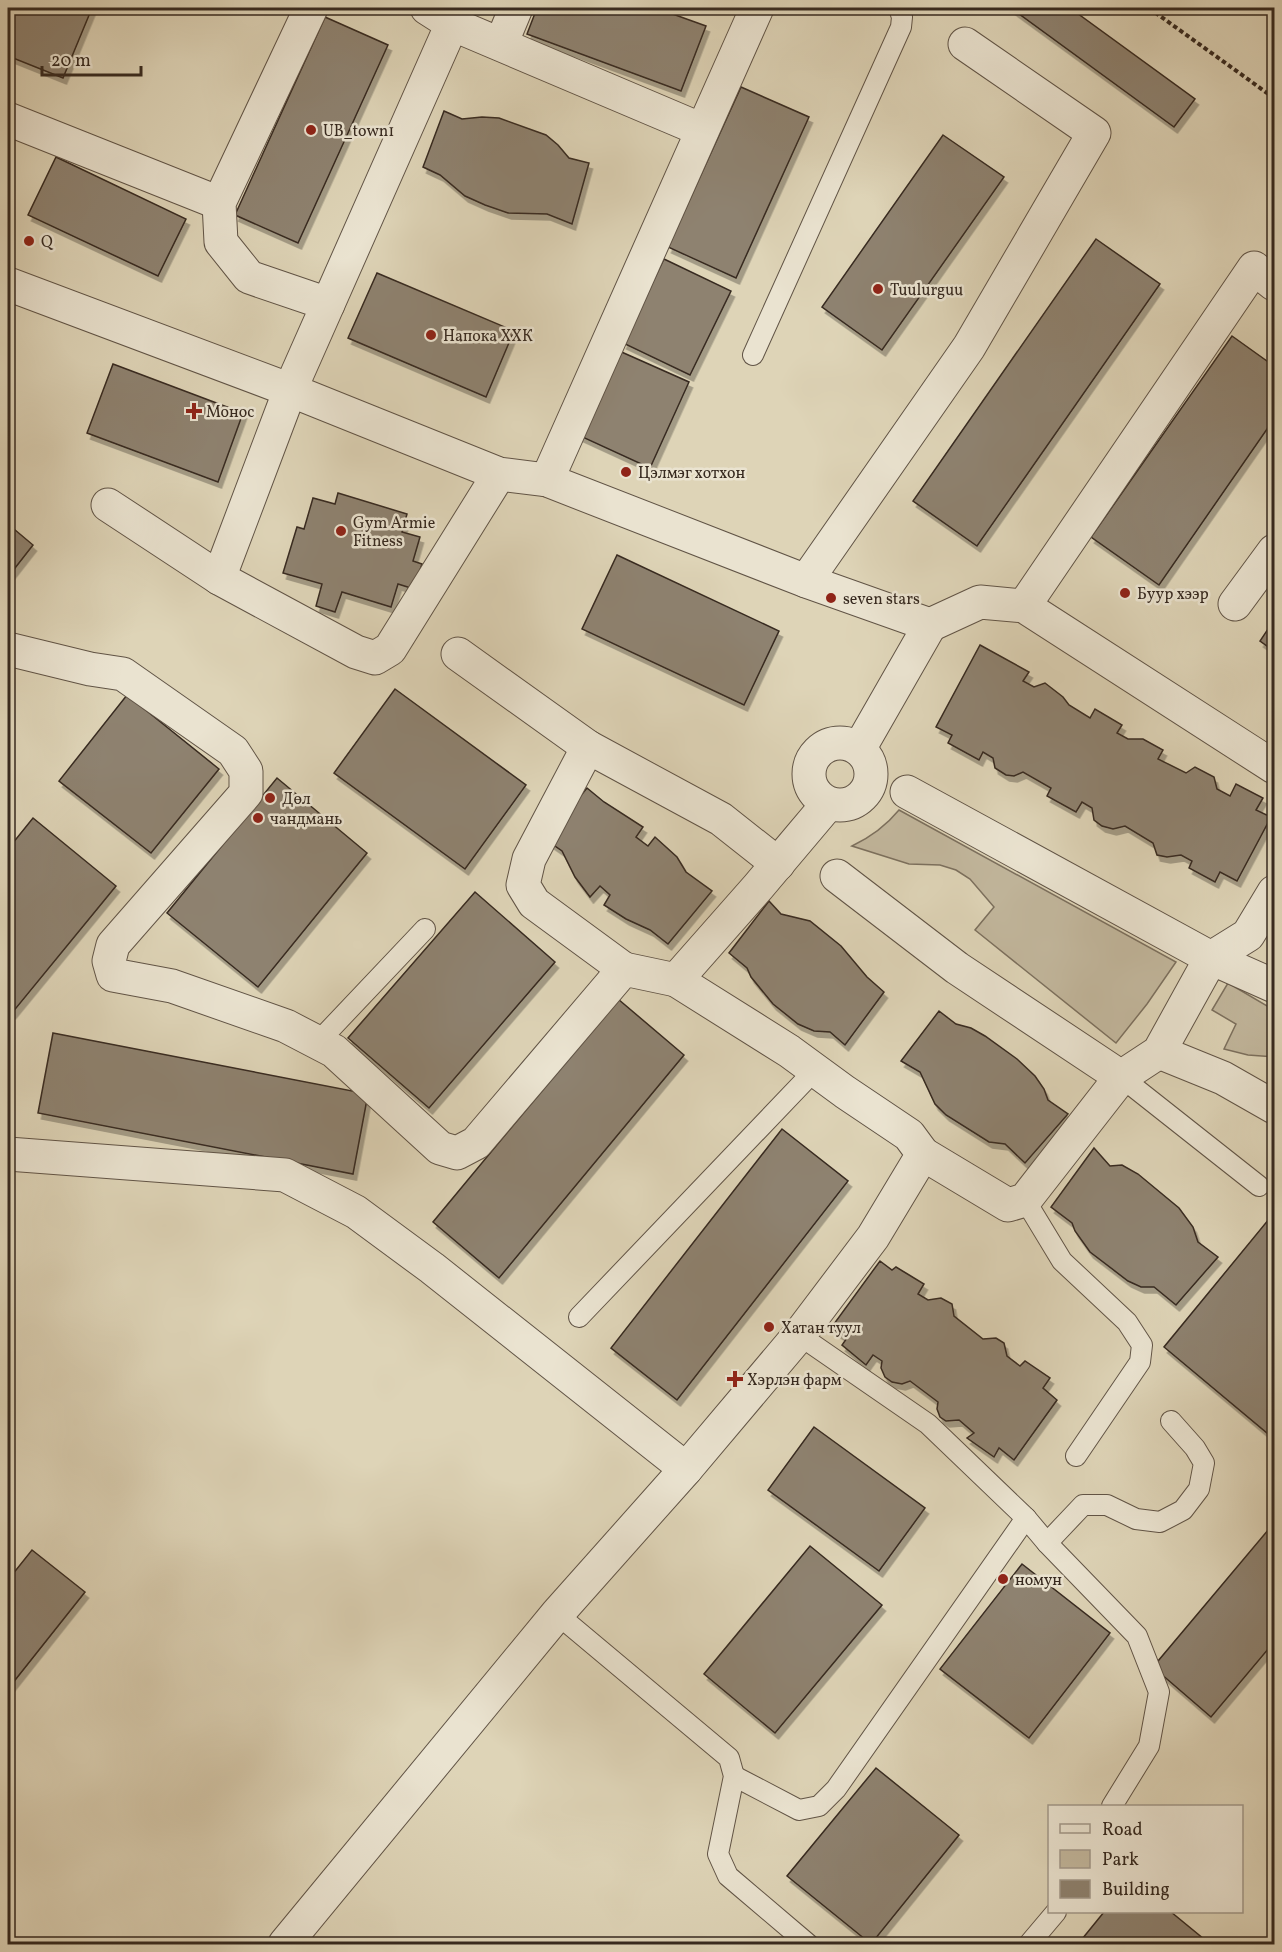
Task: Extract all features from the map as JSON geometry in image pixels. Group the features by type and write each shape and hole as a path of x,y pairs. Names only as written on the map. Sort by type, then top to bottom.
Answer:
{"street":[{"path":"311,8 219,203 221,242 249,277 328,304"},
{"path":"501,44 516,8"},
{"path":"547,480 757,8"},
{"path":"219,578 290,390 328,304 440,16 702,130"},
{"path":"806,581 969,347 1094,133 965,44"},
{"path":"8,120 219,203"},
{"path":"1024,606 1254,268 1275,284"},
{"path":"8,284 290,390 500,474 547,480 806,581 930,625"},
{"path":"108,505 219,578 356,652 375,658 390,649 500,474"},
{"path":"1234,604 1275,551"},
{"path":"859,749 930,625 980,602 1024,606 1275,767"},
{"path":"8,649 90,669 123,674 233,751 246,771 246,793 113,945 109,961 114,975 172,986 286,1026 318,1042 334,1051 440,1148 457,1153 476,1143 624,969"},
{"path":"458,654 588,747 721,819 777,864"},
{"path":"838,742 859,749 867,758 871,771 870,784 864,795 854,803 841,806 828,804 818,797 810,786 808,774 810,762 817,752 827,745 838,742"},
{"path":"588,747 529,859 523,885 534,903 624,969 676,980 789,1051 909,1135 923,1154 1008,1205 1025,1200 1121,1077 1159,1052 1211,958 1248,936 1275,892"},
{"path":"907,792 1211,958 1275,986"},
{"path":"676,980 828,804"},
{"path":"837,876 957,968 1121,1077"},
{"path":"1159,1052 1223,1078 1275,1107"},
{"path":"8,1154 285,1175 356,1212 432,1268 686,1469"},
{"path":"285,1944 557,1614 686,1469 799,1335 873,1238 923,1154"}],"lane":[{"path":"753,355 901,27 902,17 899,8"},
{"path":"318,1042 425,929"},
{"path":"579,1317 815,1070"},
{"path":"1121,1077 1259,1186"},
{"path":"1025,1200 1062,1261 1127,1323 1142,1345 1140,1362 1076,1456"},
{"path":"799,1335 928,1424 1026,1518 1047,1543 1137,1636 1159,1692 1149,1746 1113,1805"},
{"path":"1047,1543 1083,1505 1107,1505 1136,1519 1160,1522 1183,1510 1199,1489 1203,1463 1195,1448 1171,1421"},
{"path":"734,1776 799,1810 819,1806 836,1789 1026,1518"},
{"path":"557,1614 729,1758 734,1776 718,1854 728,1876 808,1944"},
{"path":"1029,1944 1054,1913"}],"path":[{"path":"1149,8 1275,98"}],"green space":[{"path":"899,810 1176,962 1116,1043 975,930 994,907 970,879 956,870 940,865 909,864 852,846 877,831"},
{"path":"1228,983 1274,1010 1274,1057 1248,1055 1224,1049 1236,1024 1212,1010"}],"building":[{"path":"15,8 92,8 63,78 8,56 8,26"},
{"path":"537,8 656,8 706,26 681,91 527,34"},
{"path":"1011,8 1070,8 1195,99 1174,127"},
{"name":"UB_town1","path":"325,17 388,45 298,243 235,215"},
{"path":"741,87 809,117 736,278 668,247"},
{"path":"444,111 462,119 499,118 546,135 569,158 589,163 572,224 547,214 508,213 485,205 465,196 440,175 423,167"},
{"path":"943,135 1004,177 882,350 822,307"},
{"path":"56,157 186,219 158,276 28,215"},
{"path":"1096,239 1160,284 977,546 913,501"},
{"path":"664,259 731,291 690,375 623,343"},
{"name":"Напока ХХК","path":"377,273 514,331 486,397 348,338"},
{"path":"1232,336 1274,366 1274,419 1159,585 1091,537"},
{"path":"617,350 689,382 650,468 578,435"},
{"path":"113,364 243,413 218,482 87,433"},
{"path":"338,493 407,514 402,532 420,537 413,561 422,564 414,589 398,584 391,607 342,592 335,612 316,606 322,584 283,573 297,527 304,529 313,498 335,504"},
{"path":"8,524 33,545 8,577"},
{"path":"617,555 779,631 744,705 582,629"},
{"path":"1274,620 1274,651 1260,641"},
{"path":"980,645 1029,672 1023,681 1034,687 1045,683 1063,697 1069,705 1090,718 1095,709 1122,725 1117,733 1128,739 1143,739 1163,750 1158,759 1186,773 1195,767 1214,777 1217,789 1230,796 1236,784 1263,798 1256,810 1271,817 1237,881 1220,872 1215,882 1189,868 1192,861 1181,855 1167,857 1157,855 1153,843 1125,826 1113,829 1102,826 1094,820 1092,808 1082,802 1076,812 1047,796 1051,788 1023,772 1014,776 1006,775 995,768 993,758 983,752 979,760 948,743 952,735 936,727"},
{"path":"395,689 526,785 465,869 334,773"},
{"path":"127,695 219,769 151,853 59,781"},
{"path":"277,778 367,853 258,987 167,913"},
{"path":"587,788 643,827 636,837 648,846 655,837 677,857 686,872 712,891 668,944 650,930 604,905 610,895 600,886 590,897 575,877 562,851 545,839"},
{"path":"33,818 116,886 12,1013 8,1009 8,849"},
{"path":"475,892 555,962 429,1108 348,1038"},
{"path":"769,901 781,914 810,921 841,946 867,977 884,992 845,1045 830,1032 814,1031 798,1024 773,1004 751,977 747,968 729,953"},
{"path":"618,999 684,1055 499,1278 433,1222"},
{"path":"939,1011 956,1024 971,1028 985,1036 1017,1059 1035,1076 1048,1100 1068,1114 1025,1163 1005,1144 989,1142 946,1115 935,1104 920,1072 901,1061"},
{"path":"53,1033 368,1094 353,1174 38,1113"},
{"path":"782,1129 848,1181 677,1400 611,1348"},
{"path":"1094,1148 1110,1166 1122,1165 1138,1174 1179,1208 1193,1227 1198,1242 1218,1257 1176,1305 1154,1287 1141,1287 1128,1281 1090,1252 1072,1223 1051,1207"},
{"path":"1274,1213 1274,1439 1164,1347"},
{"path":"880,1261 892,1270 896,1267 924,1284 918,1294 928,1300 941,1298 952,1304 954,1316 983,1339 996,1338 1004,1343 1007,1356 1020,1366 1025,1361 1050,1378 1043,1388 1057,1400 1014,1460 999,1448 994,1457 967,1438 974,1433 959,1420 946,1421 940,1417 937,1409 938,1402 910,1381 902,1384 892,1382 885,1377 881,1368 882,1361 873,1355 866,1365 842,1345 847,1338 831,1328"},
{"path":"814,1427 925,1508 879,1571 768,1490"},
{"path":"1274,1523 1274,1642 1211,1717 1153,1667"},
{"path":"810,1546 882,1605 775,1733 704,1674"},
{"path":"32,1550 85,1592 8,1689 8,1580"},
{"path":"1022,1564 1110,1633 1029,1738 940,1669"},
{"path":"876,1768 959,1835 871,1944 787,1876"},
{"path":"1103,1913 1172,1913 1210,1944 1078,1944"}],"place":[{"name":"UB_town1","path":"311,130"},
{"name":"Q","path":"29,241"},
{"name":"Tuulurguu","path":"878,289"},
{"name":"Напока ХХК","path":"431,335"},
{"name":"Монос","path":"194,411"},
{"name":"Цэлмэг хотхон","path":"626,472"},
{"name":"Gym Armie Fitness","path":"341,531"},
{"name":"Буур хээр","path":"1125,593"},
{"name":"seven stars","path":"831,598"},
{"name":"Дөл","path":"270,798"},
{"name":"чандмань","path":"258,818"},
{"name":"Хатан туул","path":"769,1327"},
{"name":"Хэрлэн фарм","path":"735,1379"},
{"name":"номун","path":"1003,1579"}]}
